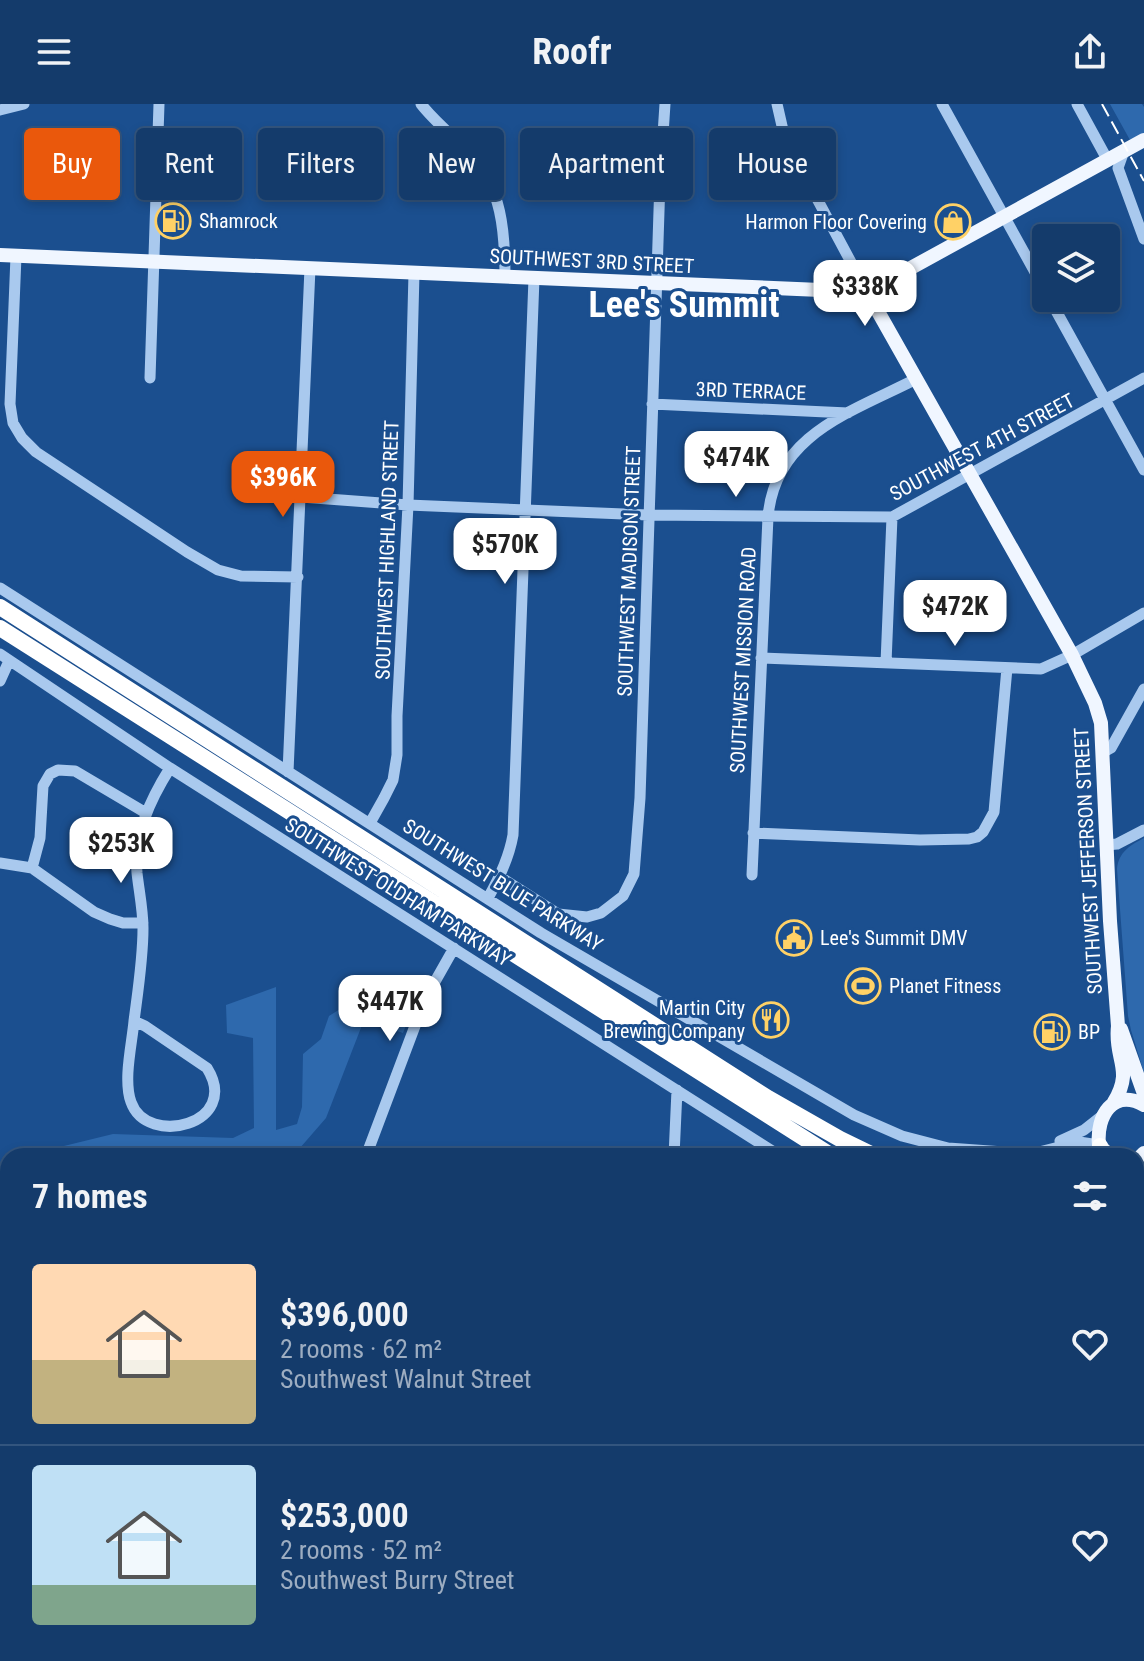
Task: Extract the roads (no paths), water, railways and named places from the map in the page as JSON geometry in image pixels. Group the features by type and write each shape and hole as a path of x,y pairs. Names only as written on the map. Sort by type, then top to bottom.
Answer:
{"highway":[{"path":"0,607 768,1098 859,1148"},
{"path":"0,628 819,1148"},
{"path":"840,1139 866,1148"}],"main road":[{"path":"867,292 1108,163 1144,140"},
{"name":"SOUTHWEST 3RD STREET","path":"0,255 867,292"},
{"name":"SOUTHWEST JEFFERSON STREET","path":"867,292 1072,655 1098,713 1101,723 1118,1049 1124,1075 1122,1089 1114,1102"},
{"name":"SOUTHWEST JEFFERSON STREET","path":"1118,1026 1144,1094"},
{"path":"1101,1148 1098,1134 1103,1115 1114,1102 1125,1099 1144,1105"}],"street":[{"path":"0,110 24,104"},
{"path":"150,378 159,104"},
{"path":"421,104 486,173 497,197 501,216 505,277"},
{"name":"SOUTHWEST MADISON STREET","path":"500,877 558,914 587,917 612,906 623,896 632,880 637,856 640,798 665,104"},
{"name":"SOUTHWEST JEFFERSON STREET","path":"777,104 785,139 867,292"},
{"path":"942,104 1032,267"},
{"path":"1077,104 1144,239"},
{"path":"16,256 10,404 13,423 22,438 61,470 218,570 241,576 298,577"},
{"path":"288,772 310,268"},
{"name":"SOUTHWEST HIGHLAND STREET","path":"370,823 393,780 397,755 414,273"},
{"path":"488,898 509,855 513,835 534,278"},
{"path":"1057,312 1144,470"},
{"name":"SOUTHWEST 4TH STREET","path":"301,497 526,511 892,517 1144,378"},
{"name":"SOUTHWEST MISSION ROAD","path":"752,875 768,517 774,484 790,456 813,433 916,379"},
{"name":"3RD TERRACE","path":"652,404 848,413"},
{"path":"886,663 892,517"},
{"name":"SOUTHWEST BLUE PARKWAY","path":"0,588 541,933 854,1115 902,1136 948,1148"},
{"path":"761,658 1041,669 1072,655 1144,613"},
{"path":"0,681 4,658"},
{"name":"SOUTHWEST OLDHAM PARKWAY","path":"4,658 170,768 768,1148"},
{"path":"753,833 920,840 977,837 989,824 995,806 1007,668"},
{"path":"1102,753 1116,741 1144,689"},
{"path":"134,1021 207,1068 213,1078 214,1101 202,1118 180,1125 150,1123 142,1118 131,1102 128,1087 134,1021 139,986 143,923 137,871 139,843 146,813 170,768"},
{"path":"32,868 40,838 43,786 50,774 58,770 75,771 146,813"},
{"path":"1106,845 1117,844 1144,830"},
{"path":"0,863 32,868 94,912 123,923 143,923"},
{"path":"369,1148 428,994 454,948"},
{"path":"674,1148 677,1090"},
{"name":"SOUTHWEST BLUE PARKWAY","path":"1029,1148 1066,1139 1103,1115"},
{"name":"SOUTHWEST BLUE PARKWAY","path":"1055,1148 1079,1142 1094,1148"}],"railway":[{"path":"1102,104 1144,181"}],"place":[{"name":"Shamrock","path":"173,221"},
{"name":"Harmon Floor Covering","path":"953,222"},
{"name":"Lee's Summit DMV","path":"794,938"},
{"name":"Planet Fitness","path":"863,986"},
{"name":"Martin City Brewing Company","path":"771,1020"},
{"name":"BP","path":"1052,1032"}],"district":[{"name":"Lee's Summit","path":"684,305"}]}
